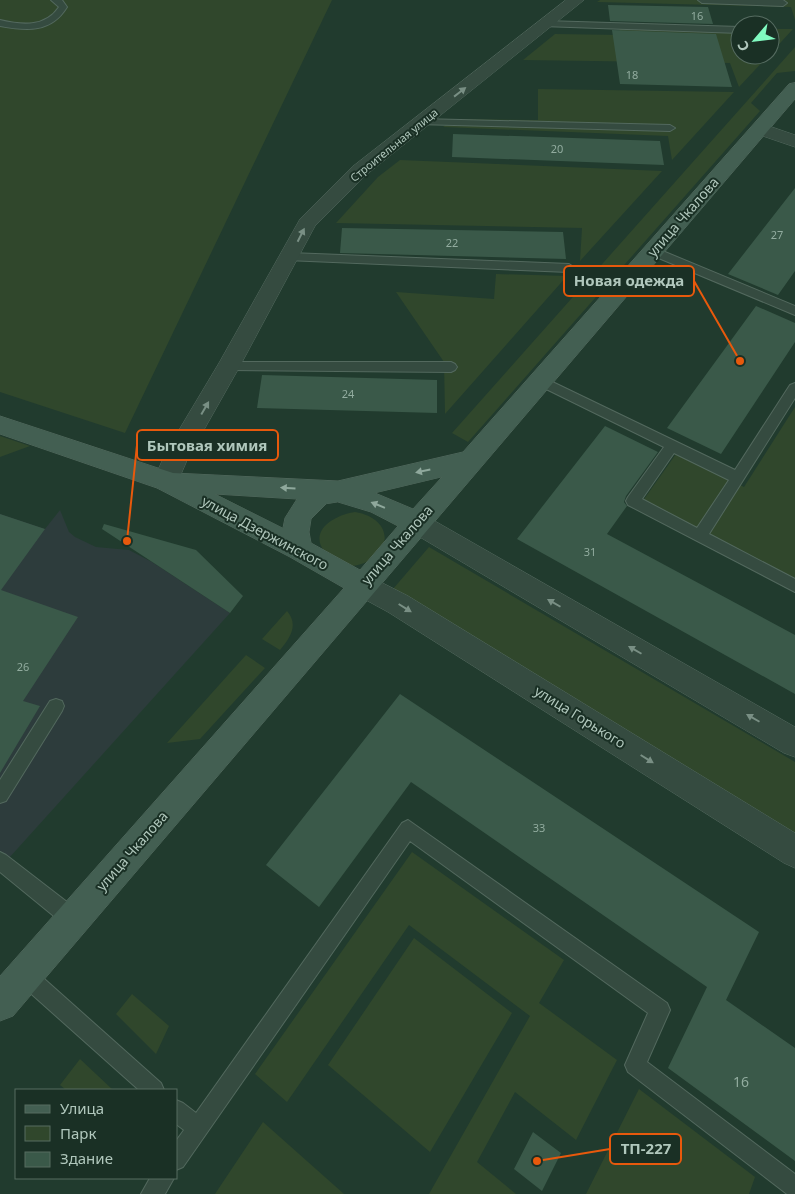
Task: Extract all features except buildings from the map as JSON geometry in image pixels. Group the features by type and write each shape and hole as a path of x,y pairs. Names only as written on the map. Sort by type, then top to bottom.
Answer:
{"main road":[{"name":"улица Чкалова","path":"0,1003 795,88"},
{"name":"улица Дзержинского","path":"0,425 166,482 299,549 363,585"},
{"name":"улица Дзержинского","path":"166,482 337,490 471,460"},
{"name":"улица Дзержинского","path":"337,490 378,504 417,523"},
{"path":"299,549 295,534 298,516 318,496 337,490"}],"street":[{"name":"Строительная улица","path":"166,482 176,457 229,366 307,223 359,171 576,0"},
{"path":"760,129 795,141"},
{"path":"417,523 795,743"},
{"name":"улица Горького","path":"363,585 398,604 795,852"}],"lane":[{"path":"0,23 24,27 46,23 58,14 63,7 61,3 55,0"},
{"path":"702,0 783,3"},
{"path":"545,24 730,30"},
{"path":"422,122 670,128"},
{"path":"653,251 795,311"},
{"path":"290,257 569,268"},
{"path":"229,366 450,367"},
{"path":"540,381 738,478"},
{"path":"700,536 795,388"},
{"path":"672,446 632,501 795,586"},
{"path":"0,795 56,706"},
{"path":"178,1157 239,1067 408,829 660,1010 635,1066 795,1187"},
{"path":"0,861 73,919"},
{"path":"25,975 153,1089"},
{"path":"178,1112 198,1129"},
{"path":"152,1194 163,1179"}],"shaded area":[{"path":"60,510 69,532 75,537 96,547 129,550 152,562 230,613 0,868 0,514 45,529"}],"green space":[{"path":"0,0 332,0 125,433 0,392"},
{"path":"600,0 795,0 795,20 791,7 597,2"},
{"path":"619,25 730,28 730,63 523,60 555,34 620,35"},
{"path":"780,29 793,29 780,43"},
{"path":"795,47 795,71 777,73 751,103 760,111 468,442 452,433 780,65"},
{"path":"731,65 760,65 739,87"},
{"path":"538,89 734,92 672,160 668,136 443,127 454,119 538,120"},
{"path":"400,160 662,171 580,261 582,228 336,223 378,177"},
{"path":"496,274 567,276 445,414 444,362 396,292 494,299"},
{"path":"795,407 795,580 642,502 676,454 744,487"},
{"path":"0,436 30,446 0,457"},
{"path":"355,512 369,516 378,523 385,539 382,548 376,556 366,562 352,566 326,553 320,543 320,536 322,530 334,519"},
{"path":"429,547 795,762 795,835 393,589"},
{"path":"287,611 291,616 293,626 290,636 280,650 262,639"},
{"path":"246,655 265,668 200,739 167,743"},
{"path":"412,852 564,960 539,1003 617,1060 576,1140 515,1092 477,1162 516,1194 429,1194 530,1016 409,925 287,1102 255,1074"},
{"path":"414,938 512,1013 430,1152 328,1065"},
{"path":"132,994 169,1026 156,1054 116,1014"},
{"path":"80,1059 112,1089 65,1089 60,1085"},
{"path":"639,1089 755,1177 749,1194 586,1194"},
{"path":"263,1122 344,1194 215,1194"}],"place":[{"name":"Новая одежда","path":"740,361"},
{"name":"Бытовая химия","path":"127,541"},
{"name":"ТП-227","path":"537,1161"}]}
